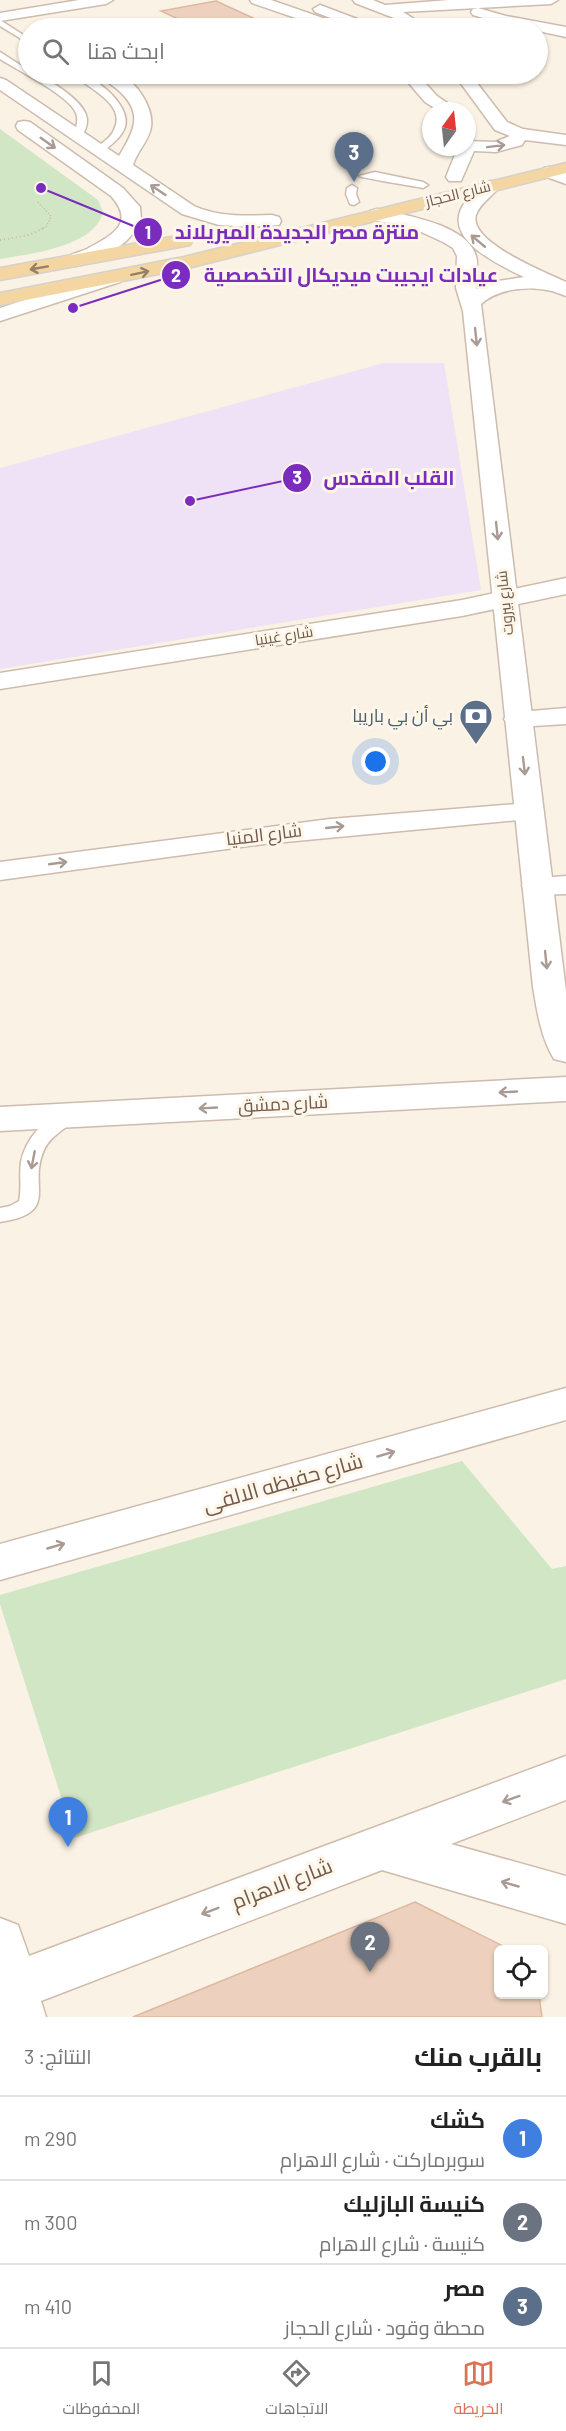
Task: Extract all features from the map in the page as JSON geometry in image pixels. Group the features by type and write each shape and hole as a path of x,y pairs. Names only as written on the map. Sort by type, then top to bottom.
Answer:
{"main road":[{"name":"شارع الحجاز","path":"499,164 566,146"},
{"name":"شارع الحجاز","path":"348,199 423,185 477,171"},
{"name":"شارع الحجاز","path":"0,299 113,279 491,186 561,173"},
{"path":"0,274 206,236 291,217"}],"street":[{"path":"0,5 32,0"},
{"path":"0,17 106,0"},
{"path":"264,2 286,0"},
{"path":"293,0 341,18"},
{"path":"322,0 385,18"},
{"path":"360,0 389,18"},
{"path":"400,18 461,2 551,0"},
{"path":"264,2 310,18"},
{"path":"461,2 475,11 495,18"},
{"path":"18,14 24,18"},
{"path":"548,28 566,32"},
{"path":"0,83 124,167 179,214 219,219 272,221"},
{"path":"120,84 133,94 142,114 141,132 127,156 124,167"},
{"path":"418,84 431,99 447,102"},
{"path":"476,84 488,92 498,123 519,134 566,140"},
{"path":"9,116 117,192 139,218 114,242 72,262"},
{"path":"476,146 504,146 516,141 519,134"},
{"path":"455,177 463,156"},
{"path":"491,186 475,201 467,215 466,225 470,234 494,253 560,287"},
{"name":"شارع بيروت","path":"377,215 434,231 461,246 467,258 466,286 471,303 529,812 552,885 550,994 566,1051"},
{"path":"0,315 113,279"},
{"path":"471,303 481,294 499,287 522,284 560,287"},
{"name":"شارع غينيا","path":"0,681 504,600 566,586"},
{"path":"518,719 566,716"},
{"name":"شارع المنيا","path":"0,871 303,830 529,812"},
{"name":"شارع دمشق","path":"0,1119 566,1089"},
{"name":"شارع حفيظه الالفى","path":"0,1562 566,1404"},
{"name":"شارع الاهرام","path":"8,1984 566,1778"},
{"path":"381,1847 566,1900"}],"lane":[{"path":"0,22 18,34"},
{"path":"0,56 16,66"},
{"path":"46,84 81,110 85,121 78,136"},
{"path":"92,84 116,104 122,122 118,134 99,150"},
{"path":"364,176 379,176 423,185"},
{"path":"0,1215 17,1214 26,1209 29,1201 31,1163 35,1150 48,1131 67,1116"}],"path":[{"path":"0,240 29,235 48,226 51,216 38,202"}],"shaded area":[{"path":"384,363 444,363 481,590 0,669 0,468"}],"green space":[{"path":"0,129 98,200 103,212 97,224 88,233 59,247 0,259"},
{"path":"462,1461 552,1569 566,1566 566,1679 74,1838 0,1604 0,1595"}],"building":[{"path":"216,1 253,18 176,18 161,11"},
{"path":"415,1902 501,1945 494,1945 494,1999 540,1999 542,2017 133,2017"}],"place":[{"name":"مصر","path":"354,182"},
{"name":"منتزة مصر الجديدة الميريلاند","path":"41,188"},
{"name":"عيادات ايجيبت ميديكال التخصصية","path":"73,308"},
{"name":"القلب المقدس","path":"190,501"},
{"name":"بي أن بي باريبا","path":"476,745"},
{"name":"كشك","path":"68,1847"},
{"name":"كنيسة البازليك","path":"370,1972"}]}
